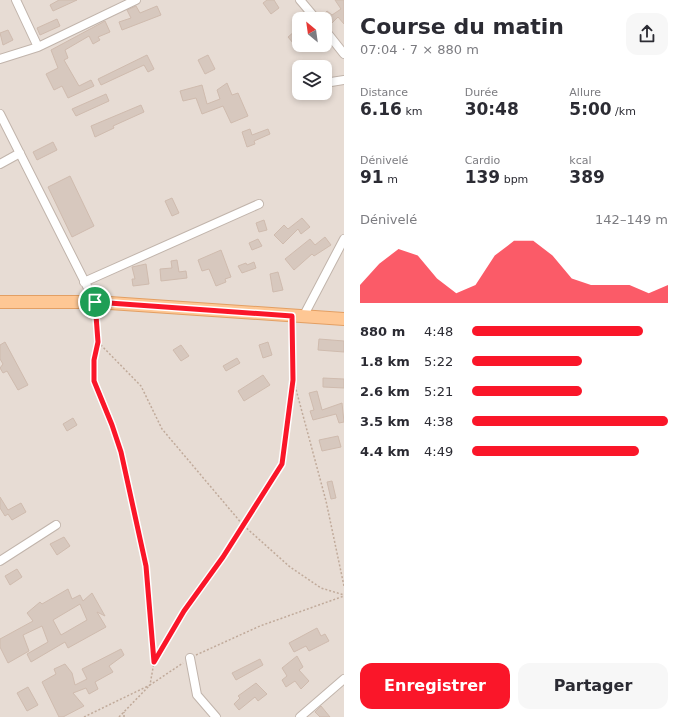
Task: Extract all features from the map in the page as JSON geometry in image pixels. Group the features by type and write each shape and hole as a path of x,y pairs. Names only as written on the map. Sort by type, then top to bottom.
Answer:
{"main road":[{"path":"0,302 95,302 344,319"}],"street":[{"path":"16,0 38,47"},
{"path":"0,59 38,47 134,0"},
{"path":"300,0 310,12"},
{"path":"332,39 344,54"},
{"path":"332,82 344,80"},
{"path":"0,114 95,302"},
{"path":"0,164 20,153"},
{"path":"84,282 259,204"},
{"path":"298,316 344,239"},
{"path":"0,560 56,526"},
{"path":"190,658 196,695 216,717"},
{"path":"300,717 344,679"}],"path":[{"path":"95,302 98,342 94,360 94,381 121,452 146,566 154,662 150,685 119,717"},
{"path":"154,662 184,611 244,525 282,464 293,380 298,316"},
{"path":"98,342 141,386 162,430 244,525 290,566 321,588 344,596"},
{"path":"293,380 326,501 344,586"},
{"path":"84,717 150,685 190,658 260,626 344,596"},
{"path":"124,717 125,710"}],"shaded area":[{"path":"0,0 344,0 344,717 0,717"}],"building":[{"path":"59,0 77,0 53,11 50,5"},
{"path":"267,0 274,0 279,8 271,14 263,3"},
{"path":"335,0 344,0 344,24 338,17 332,23 332,15 341,9"},
{"path":"136,6 140,13 157,6 161,15 122,30 119,22 131,18 127,10"},
{"path":"57,19 60,26 40,35 37,28"},
{"path":"105,21 110,32 98,37 100,40 93,44 89,36 65,50 68,58 64,60 79,86 91,80 94,86 68,98 62,86 54,90 46,74 58,68 51,50"},
{"path":"8,30 13,40 3,45 0,33"},
{"path":"292,34 292,42 288,37"},
{"path":"147,55 154,69 148,72 144,65 101,85 98,79"},
{"path":"208,55 215,69 205,74 198,60"},
{"path":"227,83 232,95 238,93 248,116 231,123 223,106 202,114 196,98 183,101 180,91 202,85 207,104 220,99 217,90"},
{"path":"106,94 109,101 76,116 72,109"},
{"path":"141,105 144,112 113,126 114,128 95,137 91,126"},
{"path":"250,129 252,135 268,129 270,134 254,141 255,144 247,147 242,132"},
{"path":"53,142 57,150 37,160 33,152"},
{"path":"70,176 94,226 72,237 48,187"},
{"path":"172,198 179,213 172,216 165,201"},
{"path":"302,218 310,227 301,234 298,229 283,244 274,235 284,225 288,229"},
{"path":"264,220 267,230 259,232 256,223"},
{"path":"325,237 331,245 314,256 312,254 294,270 285,259 310,239 315,245"},
{"path":"258,239 262,246 252,250 249,243"},
{"path":"221,250 231,277 225,279 226,282 216,286 209,269 202,271 198,260"},
{"path":"177,260 179,272 186,271 187,278 161,281 160,269 172,268 171,261"},
{"path":"254,262 256,268 242,273 238,266 246,263 247,265"},
{"path":"146,264 149,284 133,286 132,279 135,279 132,267"},
{"path":"278,272 283,290 273,292 270,274"},
{"path":"319,339 344,341 344,352 318,350"},
{"path":"5,342 28,385 18,390 7,371 3,373 0,368 3,364 0,359 0,345"},
{"path":"268,342 272,355 263,358 259,345"},
{"path":"181,345 189,356 181,361 173,350"},
{"path":"237,358 240,363 226,371 223,366"},
{"path":"263,375 270,385 244,401 238,391"},
{"path":"323,378 344,379 344,388 323,387"},
{"path":"317,391 322,410 342,403 344,422 339,423 336,414 313,420 310,411 314,410 309,393"},
{"path":"73,418 77,425 67,431 63,424"},
{"path":"338,436 341,447 322,451 319,440"},
{"path":"332,481 336,498 331,499 327,482"},
{"path":"0,497 8,510 21,503 26,512 12,520 8,514 5,516 0,508"},
{"path":"64,537 70,546 57,555 50,544"},
{"path":"17,569 22,577 10,585 5,576"},
{"path":"68,589 72,599 80,595 83,601 92,593 105,616 97,612 106,627 68,648 65,642 31,662 27,654 48,642 42,626 23,635 29,651 8,663 0,647 0,639 33,621 27,613 40,602 42,604","holes":["80,604 87,620 61,635 53,620"]},
{"path":"317,628 321,636 325,634 329,641 309,651 306,646 294,652 289,643"},
{"path":"121,649 124,655 109,666 113,672 95,682 98,689 89,694 86,688 73,693 84,706 63,717 59,717 42,682 56,674 54,669 65,664 72,673 75,685 87,679 82,669"},
{"path":"297,656 303,667 299,670 309,681 301,689 295,681 286,687 282,680 287,676 282,668"},
{"path":"260,659 263,665 236,680 232,673"},
{"path":"256,683 267,694 258,701 255,697 239,710 234,704 240,698 238,696"},
{"path":"28,687 38,705 27,711 17,693"},
{"path":"321,706 330,717 320,717 315,712"}],"route":[{"path":"95,302 292,316 293,380 282,464 223,557 184,611 154,662 146,566 121,452 94,381 94,360 98,342 95,302"}]}
